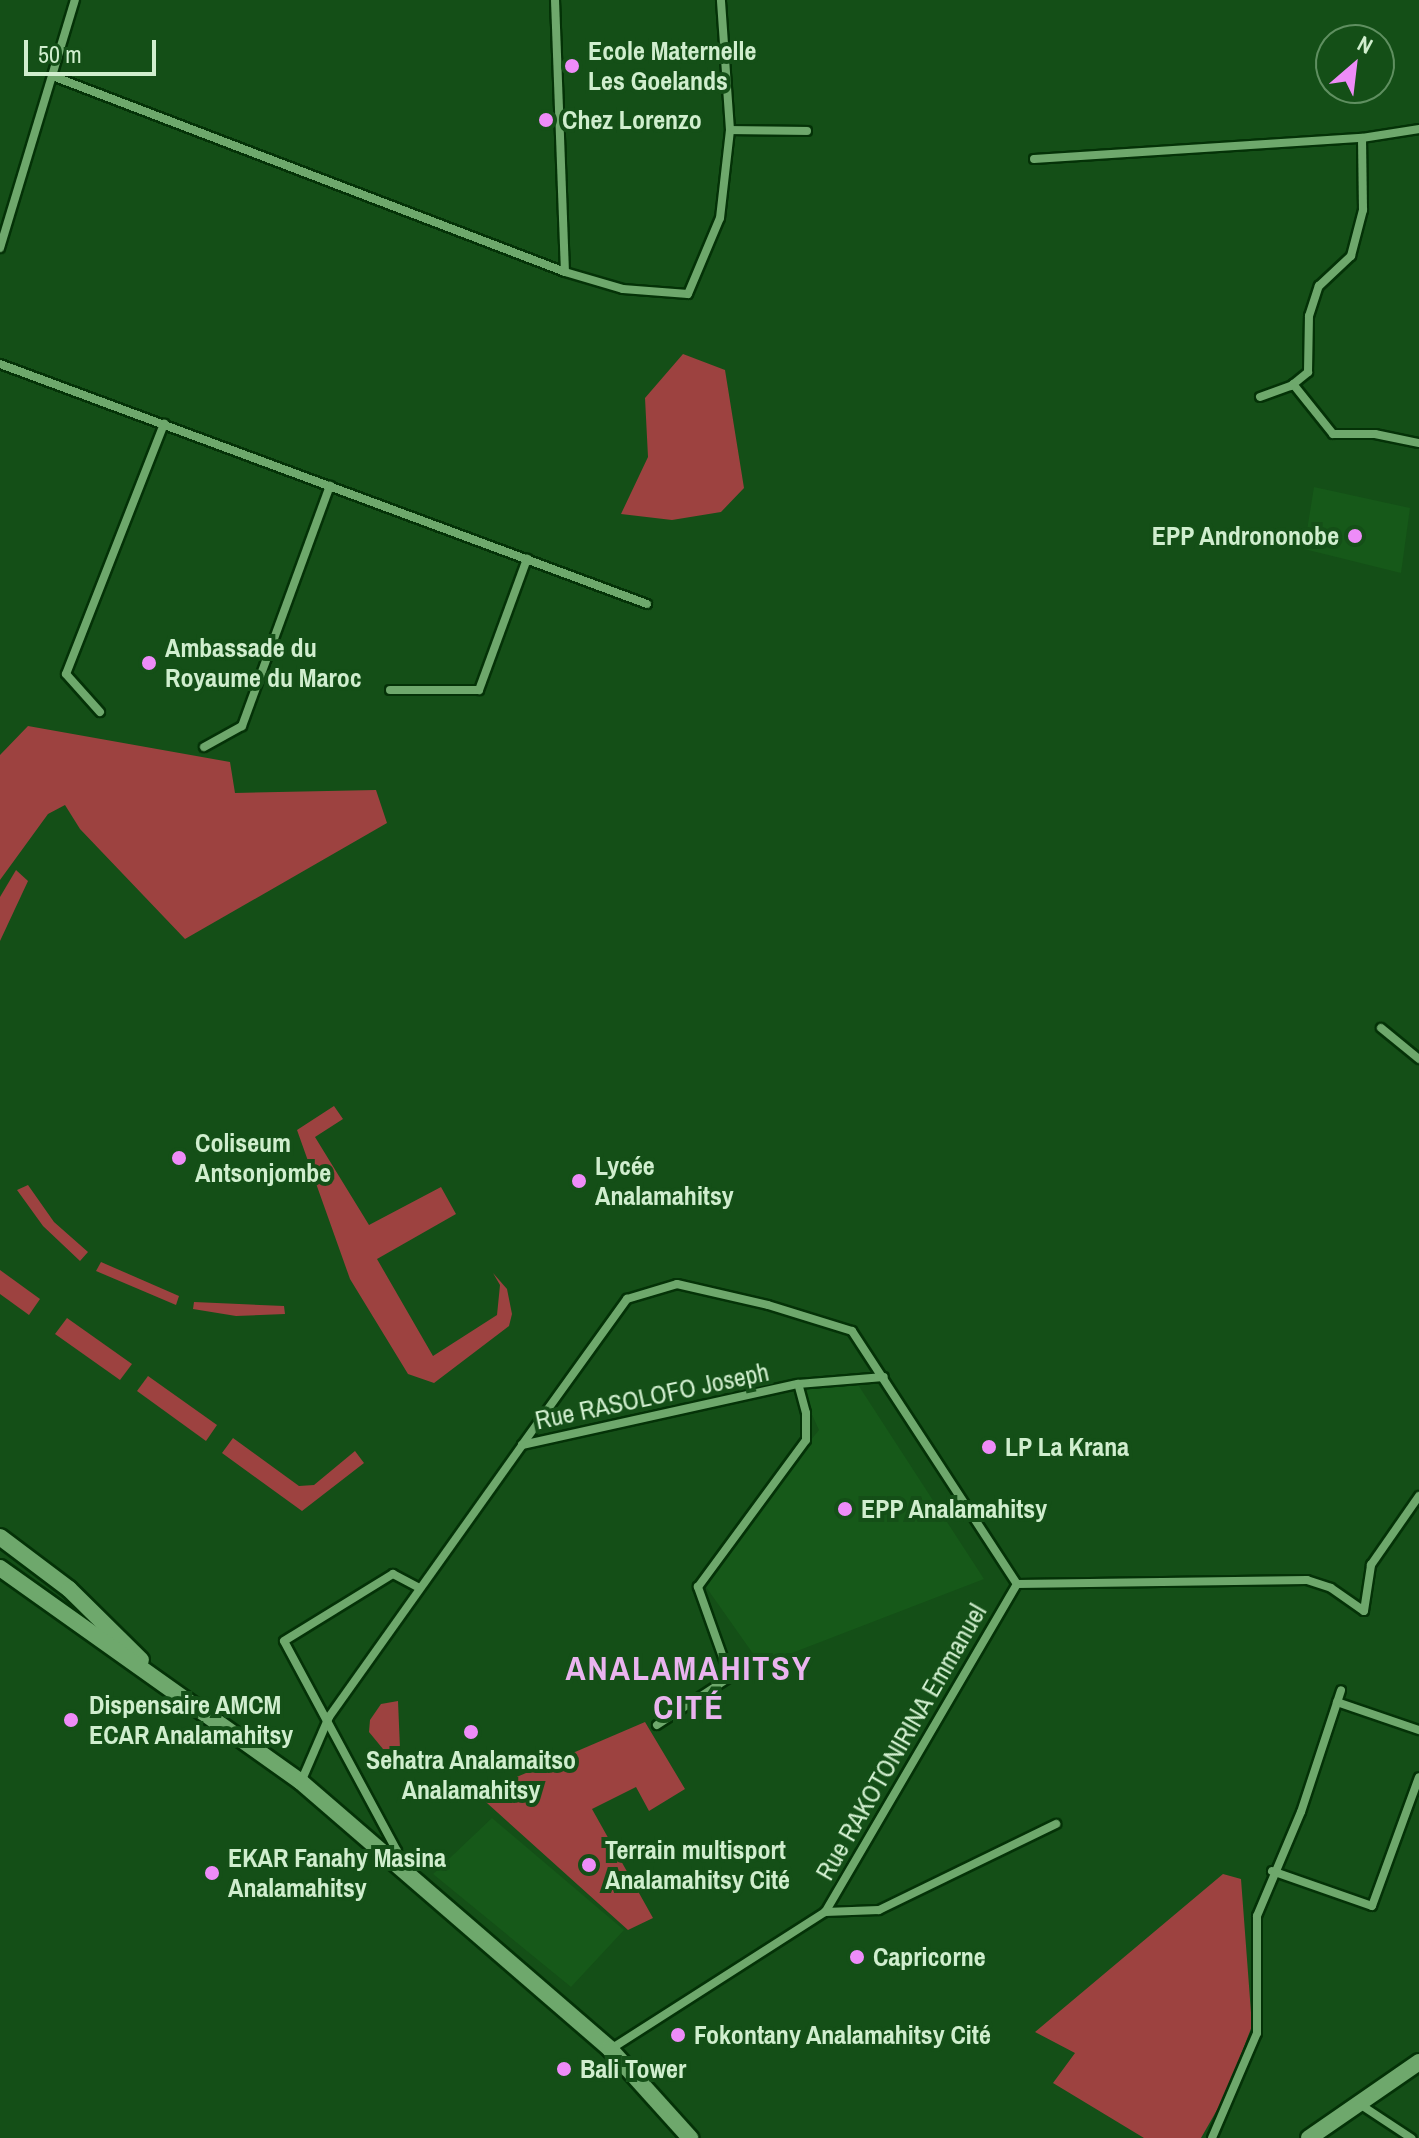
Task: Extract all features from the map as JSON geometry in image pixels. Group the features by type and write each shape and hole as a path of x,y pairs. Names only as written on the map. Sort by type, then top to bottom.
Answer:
{"main road":[{"path":"0,1537 69,1589 159,1677"},
{"path":"0,1568 89,1636 159,1677 301,1782 610,2049 690,2138"},
{"path":"1309,2138 1419,2062"}],"street":[{"path":"0,248 55,77 75,0"},
{"path":"555,0 565,272"},
{"path":"55,77 565,272 623,289 688,294 720,218 730,130 721,0"},
{"path":"1034,159 1064,161 1362,138 1419,129"},
{"path":"730,130 807,131"},
{"path":"1260,397 1293,384 1308,372 1306,345 1319,286 1351,256 1363,210 1362,138"},
{"path":"0,364 647,604"},
{"path":"1293,384 1333,434 1375,434 1419,443"},
{"path":"100,712 66,674 164,424"},
{"path":"204,747 242,726 330,486"},
{"path":"390,690 479,690 527,559"},
{"path":"1381,1028 1419,1059"},
{"name":"Rue RAKOTONIRINA Emmanuel","path":"522,1445 627,1299 677,1284 852,1331 1017,1584 825,1912 610,2049"},
{"name":"Rue RASOLOFO Joseph","path":"301,1782 329,1717 522,1445 798,1384 884,1377"},
{"path":"657,1725 730,1677 698,1587 806,1440 806,1413 798,1384"},
{"path":"1017,1584 1307,1580 1331,1588 1364,1611 1371,1565 1419,1496"},
{"path":"389,1859 397,1851 359,1785 329,1717 284,1641 393,1574 419,1588"},
{"path":"1212,2138 1257,2033 1257,1916 1272,1871 1301,1812 1341,1690"},
{"path":"1337,1702 1419,1730"},
{"path":"1272,1871 1372,1906 1419,1777"},
{"path":"825,1912 879,1910 1056,1824"},
{"path":"1356,2103 1411,2138"}],"shaded area":[{"path":"683,354 725,370 744,488 721,512 672,520 621,514 648,457 645,398"},
{"name":"EPP Andrononobe","path":"1314,487 1410,508 1401,573 1304,549"},
{"path":"28,726 230,762 235,793 376,790 387,823 185,939 80,829 65,805 48,814 0,880 0,755"},
{"path":"16,870 28,881 0,941 0,897"},
{"path":"334,1106 343,1119 315,1137 369,1225 441,1187 456,1214 377,1259 433,1356 497,1315 500,1285 493,1273 507,1289 512,1314 509,1326 434,1383 408,1374 350,1279 297,1130"},
{"path":"28,1185 54,1222 88,1252 80,1261 43,1226 17,1190"},
{"path":"101,1262 179,1296 176,1305 96,1271"},
{"path":"0,1270 40,1299 29,1315 0,1294"},
{"path":"194,1302 284,1306 285,1314 236,1316 193,1309"},
{"path":"67,1318 132,1364 120,1380 55,1334"},
{"path":"148,1376 217,1425 206,1441 137,1391"},
{"name":"EPP Analamahitsy","path":"855,1380 984,1579 761,1665 699,1577 819,1430 798,1384"},
{"path":"233,1438 299,1486 314,1485 355,1451 364,1463 302,1511 222,1453"},
{"path":"398,1701 400,1749 383,1749 369,1732 370,1720 381,1704"},
{"name":"Terrain multisport Analamahitsy Cité","path":"645,1722 685,1789 649,1811 636,1787 592,1809 653,1918 628,1930 477,1794"},
{"path":"492,1818 624,1930 571,1987 433,1874"},
{"path":"1223,1874 1241,1879 1252,2026 1225,2096 1201,2138 1144,2138 1053,2083 1075,2053 1035,2032"}],"place":[{"name":"Ecole Maternelle Les Goelands","path":"572,66"},
{"name":"Chez Lorenzo","path":"546,120"},
{"name":"EPP Andrononobe","path":"1355,536"},
{"name":"Ambassade du Royaume du Maroc","path":"149,663"},
{"name":"Coliseum Antsonjombe","path":"179,1158"},
{"name":"Lycée Analamahitsy","path":"579,1181"},
{"name":"LP La Krana","path":"989,1447"},
{"name":"EPP Analamahitsy","path":"845,1509"},
{"name":"Dispensaire AMCM ECAR Analamahitsy","path":"71,1720"},
{"name":"Sehatra Analamaitso Analamahitsy","path":"471,1732"},
{"name":"Terrain multisport Analamahitsy Cité","path":"589,1865"},
{"name":"EKAR Fanahy Masina Analamahitsy","path":"212,1873"},
{"name":"Capricorne","path":"857,1957"},
{"name":"Fokontany Analamahitsy Cité","path":"678,2035"},
{"name":"Bali Tower","path":"564,2069"}],"district":[{"name":"ANALAMAHITSY CITÉ","path":"689,1688"}]}
